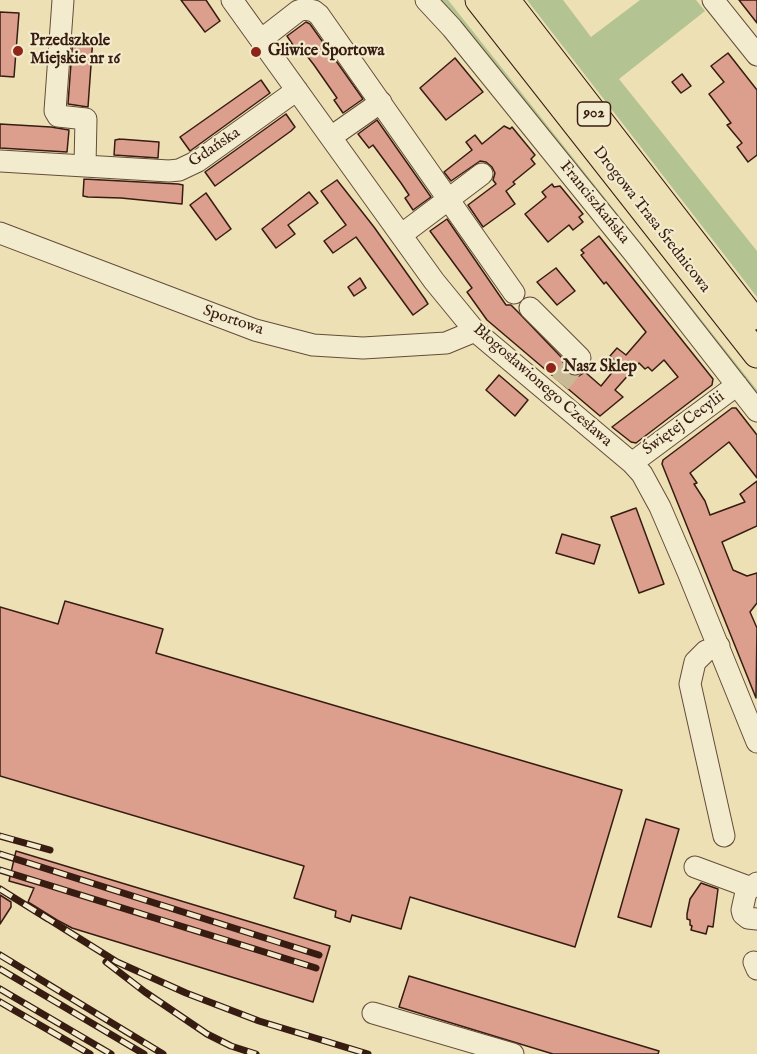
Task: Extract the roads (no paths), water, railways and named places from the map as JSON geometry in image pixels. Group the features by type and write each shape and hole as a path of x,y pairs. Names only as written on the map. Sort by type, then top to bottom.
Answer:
{"main road":[{"name":"Drogowa Trasa Średnicowa","path":"479,0 757,354"},
{"name":"Drogowa Trasa Średnicowa","path":"506,0 757,325"},
{"path":"683,228 726,266 757,304"}],"street":[{"path":"0,161 85,165 86,119 58,116 55,111 63,0"},
{"name":"Błogosławionego Czesława","path":"232,0 434,281 475,331 555,389 632,462 652,489 757,742"},
{"name":"Franciszkańska","path":"426,0 452,28 588,196 757,411"},
{"path":"713,0 757,55"},
{"path":"262,39 298,11 305,9 319,15 514,293"},
{"name":"Gdańska","path":"85,165 170,171 187,167 297,90"},
{"path":"331,137 381,102"},
{"path":"401,235 482,174"},
{"name":"Sportowa","path":"0,233 255,330 313,345 363,348 446,343 475,331"},
{"path":"530,308 580,358 575,364"},
{"name":"Świętej Cecylii","path":"632,462 737,385"},
{"path":"719,646 706,651 695,662 690,684 724,836"},
{"path":"695,867 753,885 746,892 742,909 743,914 748,918 757,919"},
{"path":"373,1013 513,1054"}],"tunnel":[{"path":"560,383 575,364"}],"railway":[{"path":"0,836 50,850"},
{"path":"0,854 319,955"},
{"path":"0,870 316,968"},
{"path":"0,889 48,919"},
{"path":"42,915 117,962 186,993 259,1021 368,1054"},
{"path":"0,955 163,1054"},
{"path":"106,962 207,1034 231,1046 256,1054"},
{"path":"0,969 144,1054"},
{"path":"0,989 111,1054"},
{"path":"0,1002 90,1054"}],"place":[{"name":"Przedszkole Miejskie nr 16","path":"18,51"},
{"name":"Gliwice Sportowa","path":"256,52"},
{"name":"Nasz Sklep","path":"551,368"}]}
